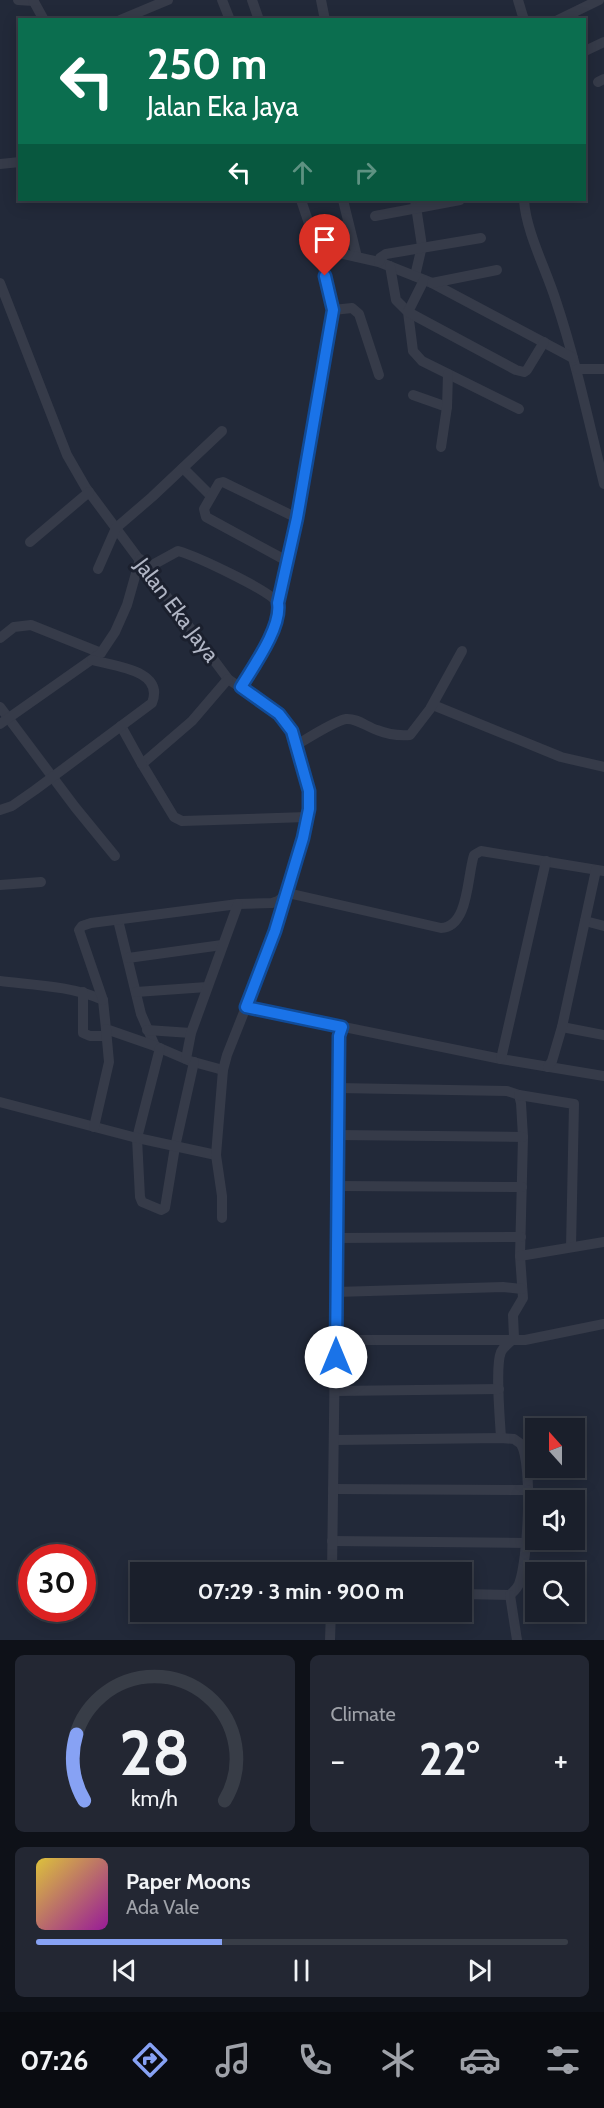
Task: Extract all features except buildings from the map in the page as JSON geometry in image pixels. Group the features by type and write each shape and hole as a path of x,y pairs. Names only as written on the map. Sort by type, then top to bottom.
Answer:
{"street":[{"path":"18,0 37,1 43,18"},
{"path":"125,18 168,0"},
{"path":"222,0 229,18"},
{"path":"252,0 258,18"},
{"path":"321,0 326,18"},
{"path":"518,0 523,18"},
{"path":"562,18 600,0 604,10"},
{"path":"586,51 604,42"},
{"path":"0,164 18,162"},
{"path":"241,687 267,641 278,613 333,310 317,248 301,201"},
{"path":"343,201 357,257"},
{"path":"375,216 415,203 445,201"},
{"path":"524,201 526,216 575,364 604,484"},
{"path":"415,203 422,246 424,280 408,312 411,345 415,355 519,410"},
{"path":"481,238 422,246 386,254 380,258 396,300 408,312 521,372 527,370 544,342"},
{"path":"317,248 384,264 424,280 544,342 575,364 604,369"},
{"path":"424,280 497,270"},
{"name":"Jalan Eka Jaya","path":"0,283 3,300 67,455 89,492 228,678 279,714 292,731 309,791 307,817 287,894 227,1055 216,1155 222,1196 222,1218"},
{"path":"333,310 352,308 359,314 379,375"},
{"path":"441,447 447,407 448,374"},
{"path":"413,395 447,407"},
{"path":"98,569 116,528 222,431"},
{"path":"183,468 211,496"},
{"path":"287,561 206,517 204,509 219,483 223,482 297,518"},
{"path":"30,542 89,492"},
{"path":"4,721 96,656 116,632 143,564 178,551 257,588 272,596 278,603"},
{"path":"0,638 14,627 32,625 96,656 145,676 155,688 152,703 12,806 0,810"},
{"path":"296,745 336,722 347,719 362,722 376,730 396,735 410,735 433,705 462,651"},
{"path":"142,764 192,721 228,678"},
{"path":"433,705 561,757 604,767"},
{"path":"0,707 4,721 53,777 115,856"},
{"path":"121,726 174,817 182,821 307,817"},
{"path":"94,1127 109,1062 109,1050 103,1000 79,930 82,926 238,904 272,903 278,902 287,894 292,894 441,928 448,927 459,918 474,855 481,851 600,871 585,921 562,1027 548,1067"},
{"path":"501,1059 546,861"},
{"path":"0,885 41,882"},
{"path":"118,920 147,1029 157,1047 138,1138 140,1197 142,1202 161,1210 165,1208 190,1061 191,1033 238,904"},
{"path":"585,921 604,926"},
{"path":"128,958 222,945"},
{"path":"0,981 83,992 103,1000"},
{"path":"136,992 207,987"},
{"path":"83,992 83,1033 90,1036 106,1032 157,1047 190,1061 224,1070"},
{"path":"246,1007 501,1059 604,1076"},
{"path":"332,1562 336,1391 337,1136 339,1036 342,1027"},
{"path":"562,1027 604,1034"},
{"path":"147,1029 191,1033"},
{"path":"338,1088 507,1091 574,1104 571,1247"},
{"path":"501,1438 500,1354 515,1335 513,1315 522,1302 520,1256 524,1137 519,1095"},
{"path":"0,1102 138,1138 216,1155"},
{"path":"337,1136 524,1137"},
{"path":"337,1186 522,1187"},
{"path":"336,1238 521,1237"},
{"path":"520,1256 604,1242"},
{"path":"336,1292 503,1287 522,1289"},
{"path":"336,1340 512,1341 604,1324"},
{"path":"336,1391 499,1389"},
{"path":"333,1489 527,1490 523,1447 514,1439 334,1440"},
{"path":"332,1541 525,1543 520,1582 510,1595 517,1640"},
{"path":"472,1594 510,1595"},
{"path":"330,1640 331,1622"}],"route":[{"path":"325,276 333,310 278,613 267,641 241,687 279,714 292,731 309,791 309,809 303,838 287,894 246,1007 342,1027 339,1036 337,1136 336,1357"}]}
